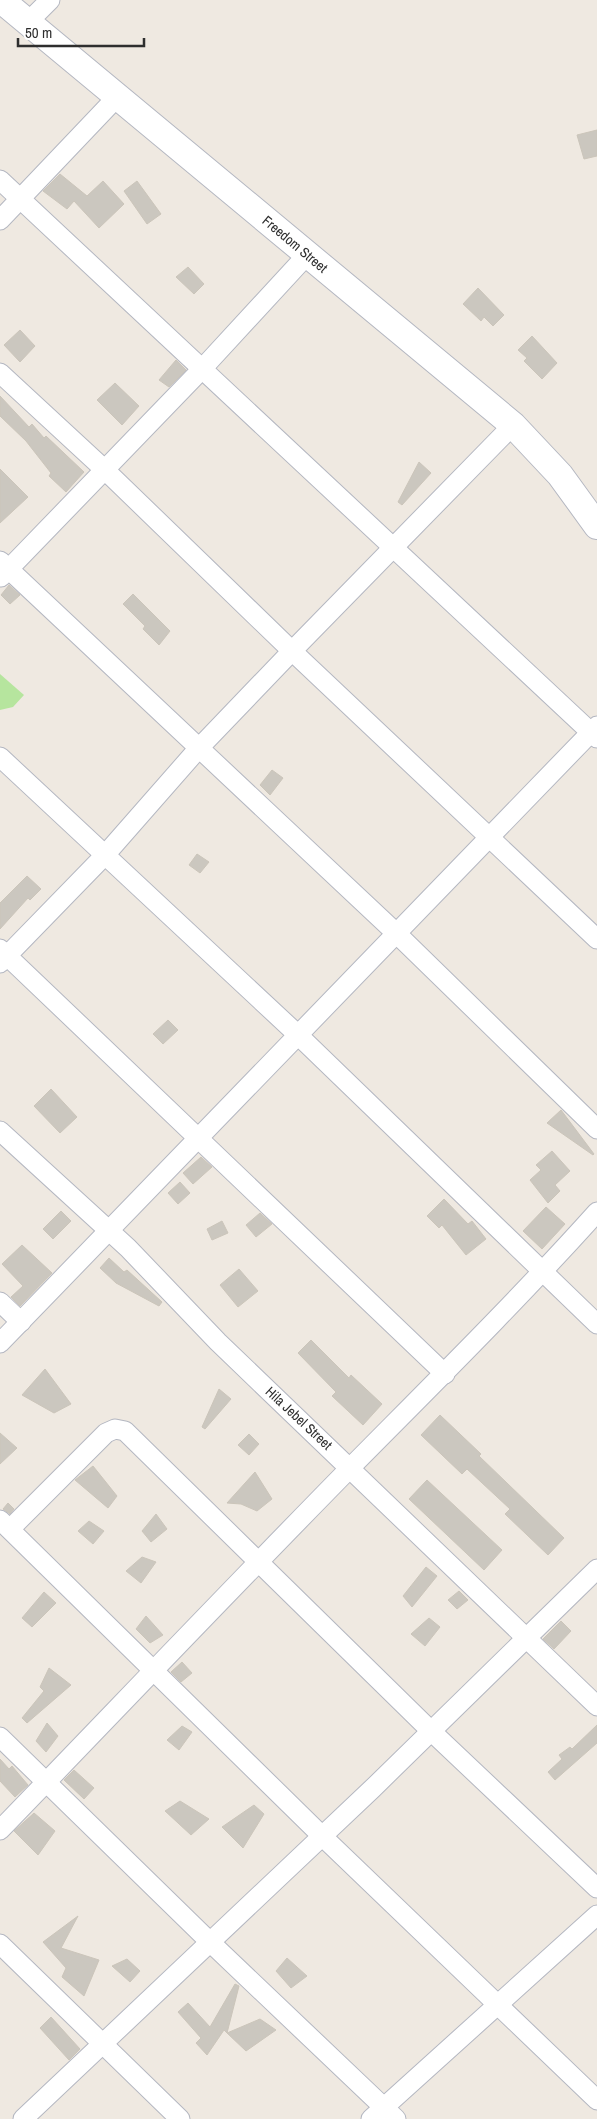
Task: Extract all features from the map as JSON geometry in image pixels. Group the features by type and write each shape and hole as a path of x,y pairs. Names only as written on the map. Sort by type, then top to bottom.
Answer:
{"main road":[{"name":"Freedom Street","path":"0,0 513,425 560,475 588,498 597,526"}],"street":[{"path":"28,22 50,0"},
{"path":"0,220 118,96"},
{"path":"0,180 393,549 595,732 488,837 0,1343"},
{"path":"307,255 105,470 3,569 396,933 597,1129"},
{"path":"0,373 105,470 292,651 597,939"},
{"path":"445,1374 198,1138 2,956 105,856 198,749 513,425"},
{"path":"0,757 297,1034 597,1324"},
{"name":"Hila Jebel Street","path":"0,1131 128,1248 218,1342 597,1706"},
{"path":"0,1830 543,1273 597,1212"},
{"path":"0,1302 21,1322"},
{"path":"597,1888 431,1731 124,1431 115,1429 106,1433 5,1525 322,1836 597,2100"},
{"path":"23,2119 322,1836 597,1569"},
{"path":"0,1737 384,2115 498,2004 597,1915"},
{"path":"0,1944 180,2119"}],"green space":[{"path":"0,674 24,695 13,707 0,710"}],"building":[{"path":"597,130 597,156 584,159 577,135"},
{"path":"60,174 87,196 103,181 124,204 99,228 74,201 67,209 43,191"},
{"path":"137,181 161,214 147,224 124,191"},
{"path":"188,267 204,284 194,294 176,277"},
{"path":"478,288 504,315 493,326 484,317 481,321 463,304"},
{"path":"20,330 35,346 20,362 4,345"},
{"path":"532,336 557,363 542,379 524,361 527,358 518,350"},
{"path":"176,360 186,370 169,387 159,380"},
{"path":"115,383 139,406 122,425 97,400"},
{"path":"0,396 29,427 32,424 44,438 46,436 84,472 66,492 49,476 51,473 26,441 0,416"},
{"path":"419,462 431,473 402,505 398,502"},
{"path":"0,469 28,497 0,523"},
{"path":"9,585 20,595 10,604 1,595"},
{"path":"133,594 170,631 159,645 143,629 145,626 123,604"},
{"path":"272,770 283,778 270,795 260,785"},
{"path":"197,854 209,862 200,873 189,865"},
{"path":"27,876 41,889 30,900 28,898 0,929 0,903"},
{"path":"168,1020 178,1030 163,1044 153,1034"},
{"path":"51,1089 77,1117 60,1133 34,1106"},
{"path":"561,1110 594,1154 593,1155 547,1123"},
{"path":"552,1151 570,1171 555,1185 560,1191 548,1203 530,1180 541,1170 536,1165"},
{"path":"201,1157 212,1167 193,1184 183,1173"},
{"path":"180,1182 190,1193 178,1204 168,1193"},
{"path":"444,1199 468,1224 472,1221 486,1239 466,1255 442,1225 439,1228 427,1216"},
{"path":"546,1207 565,1224 542,1249 523,1231"},
{"path":"61,1211 71,1221 53,1239 43,1229"},
{"path":"260,1213 272,1224 256,1237 246,1225"},
{"path":"222,1221 228,1233 212,1240 207,1229"},
{"path":"22,1245 52,1273 20,1306 11,1297 23,1286 2,1264"},
{"path":"109,1258 124,1272 127,1270 162,1302 159,1306 116,1283 100,1268"},
{"path":"239,1269 258,1291 238,1307 220,1285"},
{"path":"311,1340 349,1378 351,1375 382,1404 363,1425 332,1396 336,1392 298,1353"},
{"path":"45,1369 71,1404 54,1413 22,1395"},
{"path":"219,1389 231,1399 205,1429 202,1427"},
{"path":"440,1415 481,1454 479,1456 564,1538 548,1555 505,1514 510,1509 467,1469 462,1474 421,1435"},
{"path":"0,1433 17,1448 0,1464"},
{"path":"249,1434 259,1444 249,1455 238,1445"},
{"path":"93,1466 117,1496 108,1508 75,1480"},
{"path":"255,1472 272,1499 257,1511 241,1504 227,1503"},
{"path":"427,1480 502,1550 484,1570 409,1499"},
{"path":"8,1503 14,1509 10,1514 3,1509"},
{"path":"156,1514 167,1529 151,1542 142,1531"},
{"path":"89,1521 104,1531 93,1544 78,1531"},
{"path":"142,1557 156,1562 141,1583 126,1571"},
{"path":"426,1567 437,1576 412,1607 403,1596"},
{"path":"459,1591 468,1600 457,1609 448,1600"},
{"path":"44,1592 56,1603 32,1627 22,1618"},
{"path":"146,1616 163,1635 150,1643 136,1629"},
{"path":"429,1618 440,1627 425,1646 411,1634"},
{"path":"561,1621 571,1631 554,1649 543,1639"},
{"path":"182,1662 192,1673 181,1682 171,1672"},
{"path":"49,1668 71,1685 27,1723 22,1718 44,1691 40,1687"},
{"path":"47,1723 58,1736 46,1752 36,1741"},
{"path":"597,1725 597,1743 555,1780 548,1772 562,1759 559,1755 570,1747 572,1749"},
{"path":"182,1726 192,1732 179,1750 167,1740"},
{"path":"0,1759 9,1769 12,1766 28,1785 15,1797 0,1781"},
{"path":"74,1770 94,1788 84,1799 64,1780"},
{"path":"180,1801 209,1819 191,1835 165,1811"},
{"path":"254,1805 264,1814 243,1848 222,1827"},
{"path":"34,1813 55,1831 38,1855 14,1831"},
{"path":"78,1916 61,1948 99,1960 84,1996 62,1977 66,1968 43,1942"},
{"path":"287,1958 307,1976 291,1988 276,1971"},
{"path":"127,1959 140,1971 130,1982 112,1966"},
{"path":"235,1984 239,1986 227,2033 224,2030 207,2055 196,2043 201,2038 178,2012 188,2003 210,2027"},
{"path":"51,2017 80,2049 69,2060 40,2028"},
{"path":"260,2019 276,2030 246,2051 227,2033"}]}
